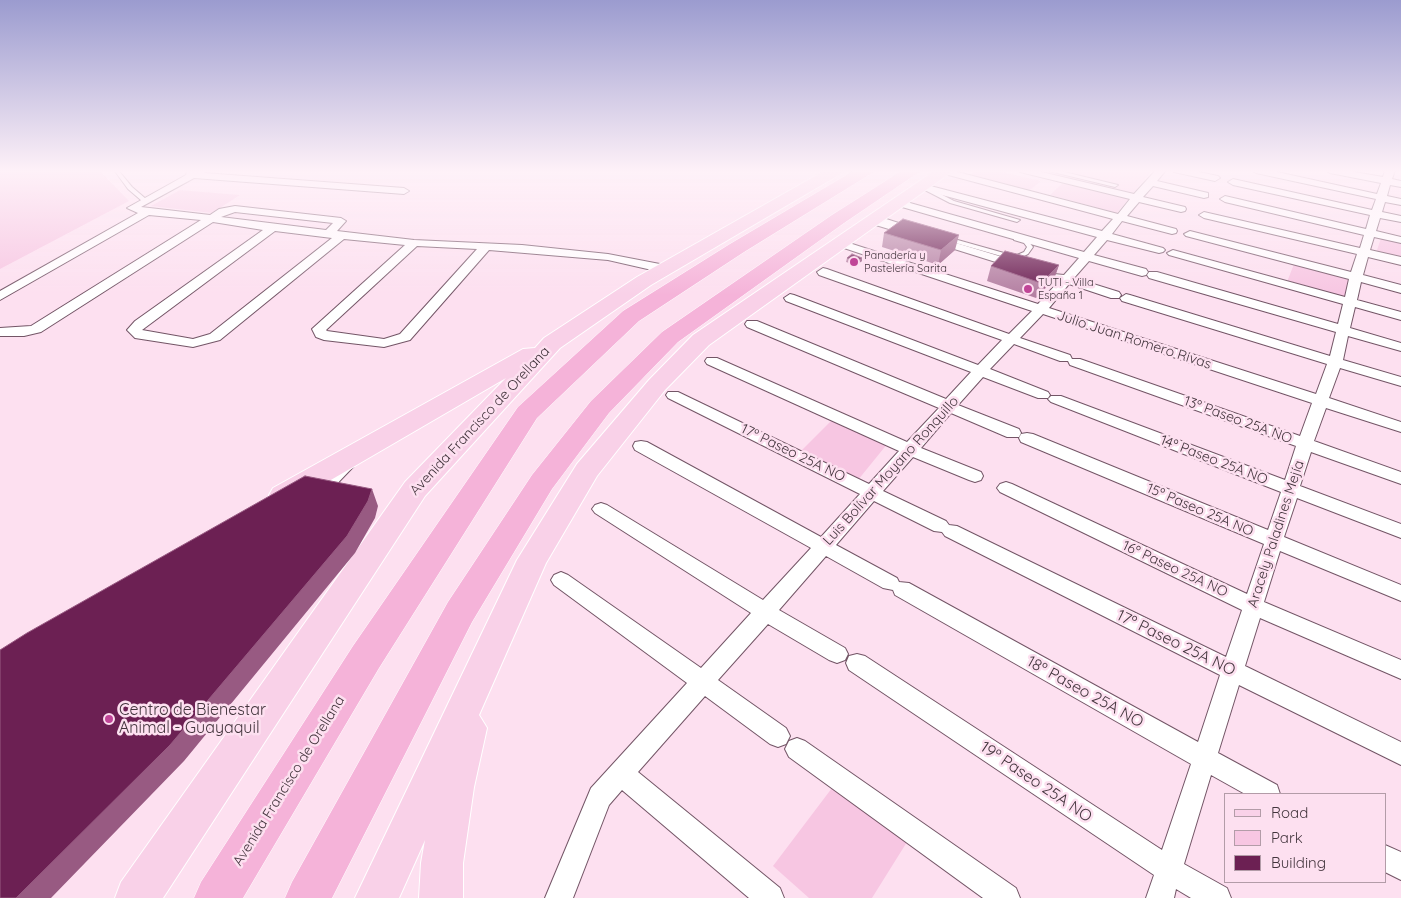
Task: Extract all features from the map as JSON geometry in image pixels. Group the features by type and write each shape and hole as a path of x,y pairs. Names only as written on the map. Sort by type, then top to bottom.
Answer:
{"highway":[{"name":"Avenida Francisco de Orellana","path":"217,898 366,657 527,413 631,316 797,212"},
{"path":"308,898 460,612 542,482 600,408 670,338 838,219 852,212"}],"main road":[{"name":"Avenida Francisco de Orellana","path":"137,898 415,489 552,343 644,282 765,212"},
{"path":"377,898 532,560 587,470 656,386 701,340 887,212"},
{"path":"258,510 552,343"},
{"path":"441,898 442,863 454,787 480,676"}],"street":[{"path":"0,296 146,212 414,243 499,248 517,254 628,264 665,270"},
{"path":"0,332 24,332 36,329 221,212"},
{"path":"260,212 340,221 328,234"},
{"path":"927,212 1148,273 1401,347"},
{"path":"1030,212 1159,250"},
{"path":"1104,212 1172,231"},
{"name":"Luis Bolívar Moyano Ronquillo","path":"560,897 600,797 980,371 1041,309 1057,279 1087,256 1123,212"},
{"path":"1280,212 1401,240"},
{"name":"Aracely Paladines Mejía","path":"1160,898 1305,444 1335,362 1356,277 1378,212"},
{"path":"1204,215 1401,261"},
{"path":"875,220 1026,268"},
{"path":"273,228 134,330 140,335 193,343 215,337 342,235"},
{"path":"1190,234 1401,289"},
{"path":"414,243 319,329 321,334 329,337 384,343 405,338 485,247"},
{"name":"Julio Juan Romero Rivas","path":"839,243 1019,298 1041,309 1401,427"},
{"path":"1173,253 1401,316"},
{"path":"628,264 644,282"},
{"name":"13º Paseo 25A NO","path":"823,272 1401,478"},
{"path":"1057,279 1121,296 1401,382"},
{"name":"14º Paseo 25A NO","path":"790,298 1401,531"},
{"name":"15º Paseo 25A NO","path":"752,324 1401,593"},
{"path":"712,361 885,437 910,450 975,476"},
{"name":"17º Paseo 25A NO","path":"674,395 1401,754"},
{"name":"18º Paseo 25A NO","path":"641,446 1266,793"},
{"name":"16º Paseo 25A NO","path":"1006,488 1253,606 1401,670"},
{"name":"19º Paseo 25A NO","path":"602,509 765,612 847,658 1169,870 1217,898"},
{"path":"561,580 1006,898"},
{"path":"621,774 770,898"},
{"path":"1386,859 1401,867"}],"lane":[{"path":"925,212 1021,240 1030,247 1022,256 1012,257 930,234"},
{"path":"988,212 1017,220"},
{"path":"875,220 921,231"},
{"path":"321,496 370,445"}],"green space":[{"path":"0,212 108,212 0,269"},
{"path":"1381,238 1401,243 1401,259 1376,253"},
{"path":"1294,264 1352,279 1346,298 1287,282"},
{"path":"833,419 888,443 858,480 800,452"},
{"path":"835,784 907,842 872,898 809,898 773,866"}],"building":[{"path":"903,219 959,235 941,250 884,233"},
{"path":"1005,251 1059,265 1041,283 991,266"},
{"path":"852,254 862,258 857,262 847,258"},
{"name":"Centro de Bienestar Animal - Guayaquil","path":"305,476 372,489 368,501 347,536 170,745 16,898 0,898 0,650"}],"place":[{"name":"Panadería y Pastelería Sarita","path":"854,262"},
{"name":"TUTI - Villa España 1","path":"1028,289"},
{"name":"Centro de Bienestar Animal - Guayaquil","path":"109,719"}]}
